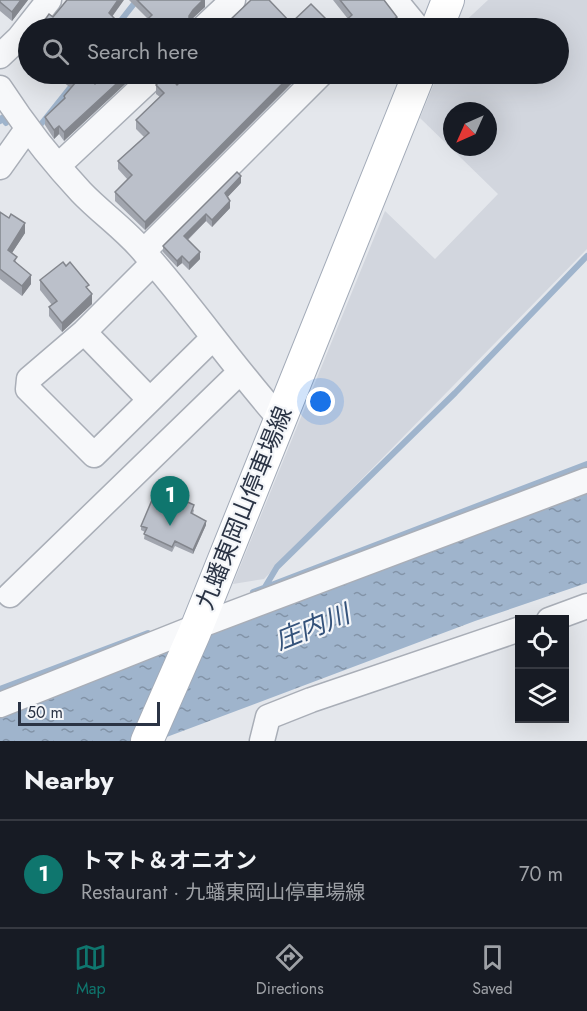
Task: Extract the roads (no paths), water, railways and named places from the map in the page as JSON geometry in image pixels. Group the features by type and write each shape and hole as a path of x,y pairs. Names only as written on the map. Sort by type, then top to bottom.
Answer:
{"main road":[{"path":"441,18 448,0"},
{"name":"九蟠東岡山停車場線","path":"147,741 195,631 415,84"}],"street":[{"path":"35,18 49,0"},
{"path":"214,18 233,0"},
{"path":"395,0 410,18"},
{"path":"0,56 18,40"},
{"path":"58,166 145,84"},
{"path":"213,339 94,455 28,389 29,379 84,332 148,257 312,84"},
{"path":"0,88 27,129 58,166 81,193 148,257 280,419"},
{"path":"0,167 27,129"},
{"path":"84,332 150,400"},
{"path":"10,595 240,372"},
{"path":"0,705 587,480"},
{"path":"563,615 587,606"},
{"path":"262,741 268,717 311,700 515,630"}],"water":[{"name":"庄内川","path":"587,489 587,583 475,621 156,741 0,741 0,717"}],"waterway":[{"path":"123,18 137,0"},
{"path":"42,123 73,84"},
{"path":"0,121 2,118 6,123"},
{"path":"265,587 277,567 455,393 587,256"},
{"path":"253,592 587,464"},
{"path":"0,689 148,633"}],"place":[{"name":"トマト＆オニオン","path":"170,526"}]}
